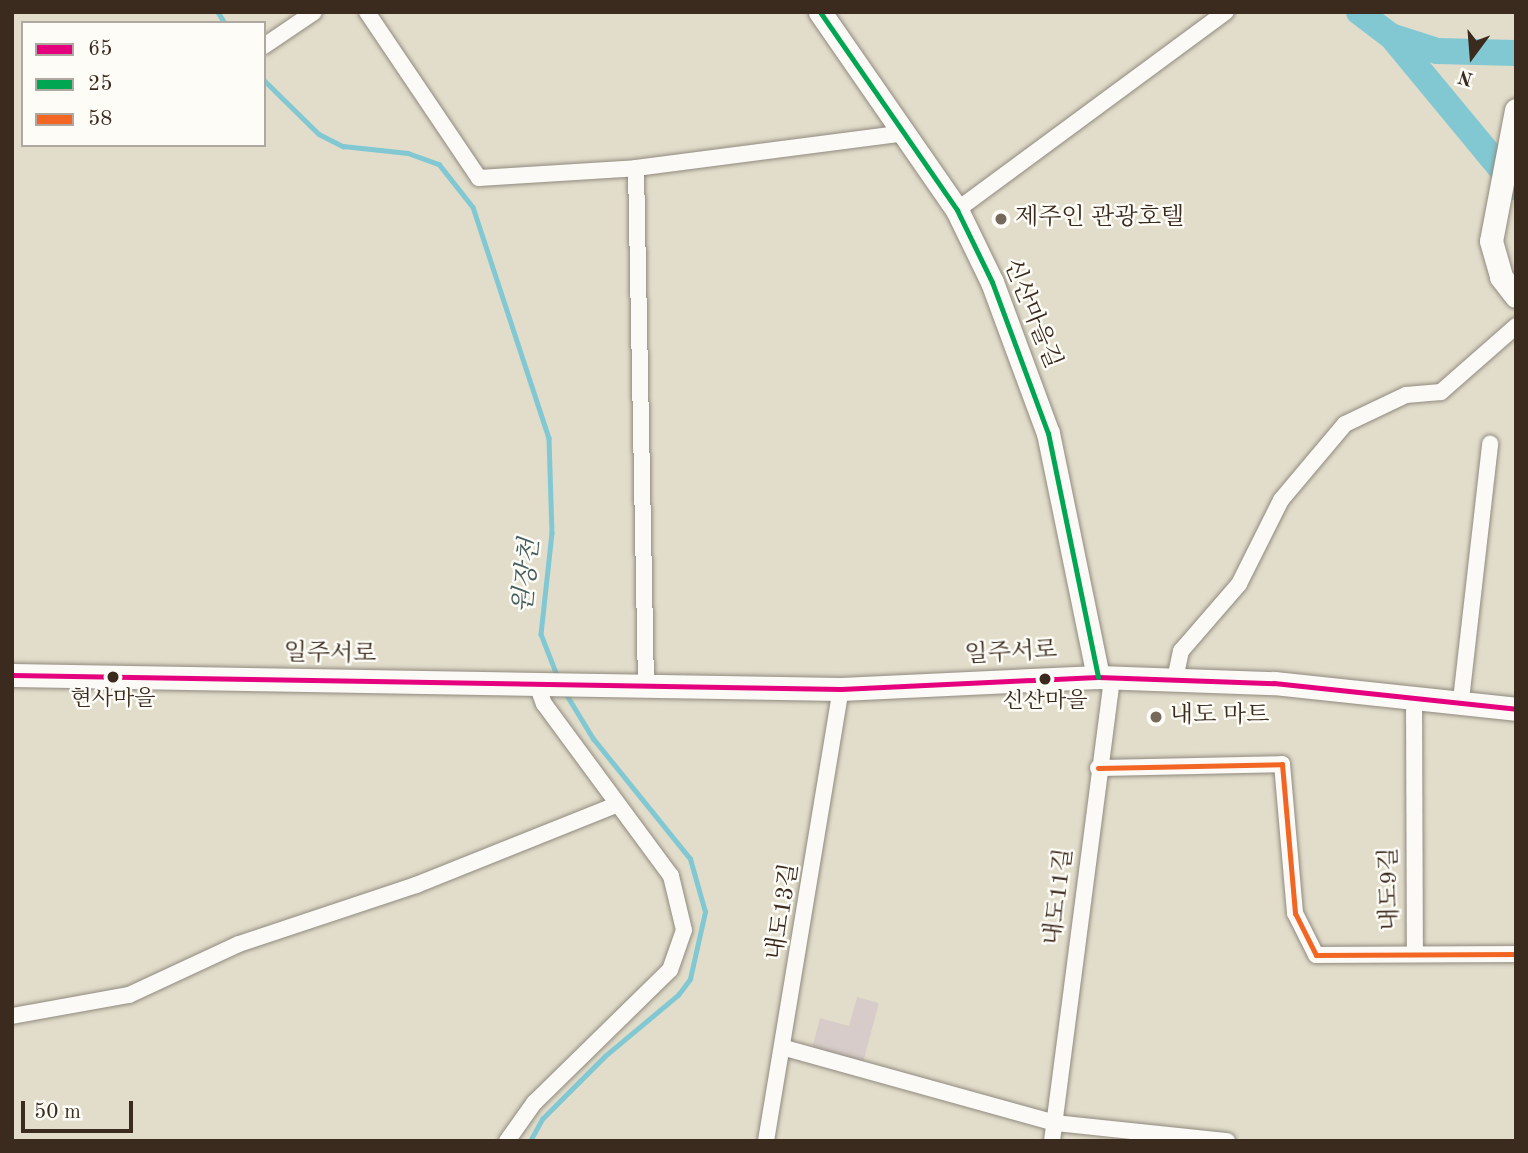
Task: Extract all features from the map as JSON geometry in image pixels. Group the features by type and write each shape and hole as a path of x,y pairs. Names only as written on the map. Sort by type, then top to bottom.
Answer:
{"main road":[{"name":"신산마을길","path":"820,12 957,210 992,282 1048,433 1105,677"},
{"path":"1516,110 1491,241 1501,277 1516,296"},
{"name":"일주서로","path":"12,675 841,689 1105,677 1415,695 1516,709"}],"street":[{"path":"266,45 314,12"},
{"path":"368,12 479,178 636,168 904,133"},
{"path":"957,210 1226,12"},
{"path":"636,168 646,686"},
{"path":"1175,680 1181,651 1239,584 1281,500 1345,424 1406,395 1441,392 1516,326"},
{"path":"1461,701 1490,444"},
{"name":"내도11길","path":"1052,1141 1098,768 1105,677"},
{"path":"507,1141 534,1103 660,980 681,944 679,892 616,805 554,686"},
{"name":"내도13길","path":"766,1141 785,1048 841,689"},
{"name":"내도9길","path":"1098,768 1282,764 1295,913 1316,955 1415,954 1415,695"},
{"path":"12,1016 129,995 239,944 416,885 616,805"},
{"path":"1415,954 1516,954"},
{"path":"785,1048 1055,1123 1227,1141"}],"building":[{"path":"857,997 879,1003 862,1066 811,1052 820,1018 849,1026"}],"waterway":[{"name":"원장천","path":"218,12 224,21"},
{"path":"1359,12 1392,37 1516,187"},
{"path":"1394,37 1437,51 1516,53"},
{"name":"원장천","path":"266,82 319,134 343,146 408,153 439,164 473,207 549,438 552,533 541,634 557,675"},
{"name":"원장천","path":"530,1141 542,1119 605,1056 678,995 690,979 705,912 690,859 593,739 565,693"}],"transit line":[{"name":"25","path":"820,12 957,210 992,282 1048,433 1098,677"},
{"name":"65","path":"12,675 841,689 1098,677 1274,683 1516,709"},
{"name":"58","path":"1098,768 1282,764 1295,913 1316,955 1516,954"}],"place":[{"name":"제주인 관광호텔","path":"1001,219"},
{"name":"현사마을","path":"113,677"},
{"name":"신산마을","path":"1045,679"},
{"name":"내도 마트","path":"1156,717"}]}
